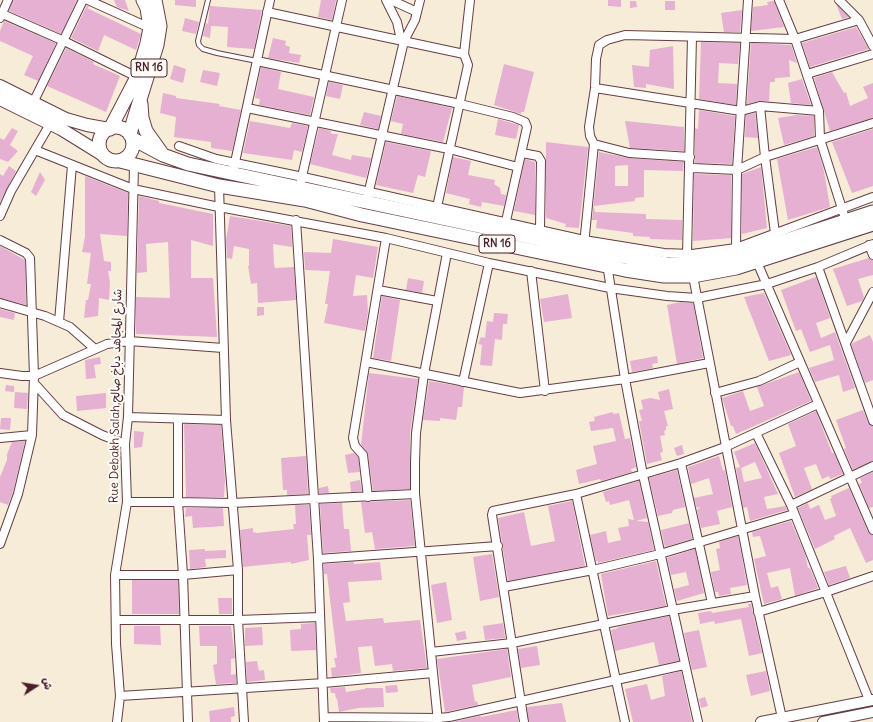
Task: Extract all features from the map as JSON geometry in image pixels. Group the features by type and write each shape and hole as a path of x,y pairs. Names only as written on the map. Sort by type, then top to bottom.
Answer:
{"main road":[{"name":"RN 16","path":"110,129 137,77 150,28 147,8 143,0"},
{"name":"RN 16","path":"155,0 160,26 157,45 132,122 131,137 163,155 188,164 233,168 368,196 583,250 608,267 664,276 693,276 757,262 873,224"},
{"path":"0,86 33,103 76,122 110,129 122,128 131,137 132,150 129,155 120,161 111,160 50,124 0,99"},
{"path":"142,92 140,105 146,131 163,155"},
{"path":"103,155 100,144 104,133 110,129"},
{"name":"RN 16","path":"120,161 134,166 219,186 304,200 362,215 667,264 701,263 739,256 845,215 873,212"}],"street":[{"path":"8,0 1,15 64,41 137,77"},
{"path":"33,103 83,0"},
{"path":"88,0 150,28"},
{"path":"179,146 216,159 233,168 270,0"},
{"path":"301,182 342,0"},
{"path":"386,0 397,22 402,41"},
{"path":"391,0 417,12"},
{"path":"420,0 411,29 402,41 383,137 368,196 437,207 540,229 583,250 635,249 664,253 687,254 736,248 775,233 845,215 873,197"},
{"path":"437,207 448,149 460,104 468,65 464,54 470,0"},
{"path":"736,248 737,170 748,0"},
{"path":"779,0 795,39 819,111 820,139 845,215"},
{"path":"839,0 859,20 873,46"},
{"path":"267,12 464,54"},
{"path":"583,250 594,144 590,136 589,127 595,88 596,52 599,45 607,40 625,35 795,39 859,20"},
{"path":"687,254 692,37"},
{"path":"807,74 873,54"},
{"path":"256,60 326,74 513,116 525,122 527,127 506,221"},
{"path":"595,88 741,111 760,106 819,111"},
{"path":"760,106 775,233"},
{"path":"246,108 448,149 518,167"},
{"path":"689,170 693,168 737,170 765,157 873,123"},
{"path":"0,216 11,191 50,124"},
{"path":"594,144 629,154 690,157"},
{"path":"35,150 133,189 219,207 296,220 386,238 489,263 610,288 667,296 697,298 766,284 818,267 871,244 873,255"},
{"path":"522,153 538,156 541,161 540,229"},
{"path":"59,322 72,164"},
{"name":"Rue Debakh Salah,شارع المجاهد دباخ صالح","path":"117,722 120,696 116,644 115,575 127,502 125,444 128,417 134,166"},
{"path":"219,186 226,420 238,570 238,620 244,722"},
{"path":"296,220 318,559 324,682 324,720 438,720 615,679 684,665"},
{"path":"368,496 363,454 355,446 353,438 386,238"},
{"path":"0,240 26,253 30,258 32,281 31,311 34,379 32,435 18,494 8,517 0,544"},
{"path":"438,720 415,494 416,433 424,374 447,253"},
{"path":"605,253 625,378 643,475 684,665 698,722"},
{"path":"757,262 873,530"},
{"path":"464,382 489,263"},
{"path":"818,267 873,421"},
{"path":"531,271 545,390"},
{"path":"693,276 758,612 782,718"},
{"path":"378,290 437,301"},
{"path":"846,343 873,292"},
{"path":"0,303 31,311 70,327 96,349"},
{"path":"34,379 107,344 129,341 223,348"},
{"path":"366,362 511,392 545,390 709,363"},
{"path":"715,392 759,381 800,362"},
{"path":"0,374 22,376 34,379 63,415 102,435 125,444"},
{"path":"524,722 492,515 495,510 576,494 680,463 725,447 818,404"},
{"path":"128,417 226,420"},
{"path":"178,419 178,502 183,575 188,722"},
{"path":"756,432 791,506 871,700 761,722"},
{"path":"0,438 32,435"},
{"path":"680,463 712,603"},
{"path":"791,506 873,466"},
{"path":"127,502 232,503 415,494"},
{"path":"576,494 625,722"},
{"path":"0,513 8,517"},
{"path":"504,587 593,570 660,554 794,514"},
{"path":"318,559 498,546"},
{"path":"115,575 183,575 238,570"},
{"path":"758,612 826,592 873,576"},
{"path":"431,652 512,642 672,610 755,596"},
{"path":"116,620 238,620 320,617"},
{"path":"120,696 433,673"},
{"path":"823,722 873,712"}],"lane":[{"path":"208,0 198,40 199,45 203,49 217,53 256,60"}],"building":[{"path":"13,0 77,0 61,34 9,11"},
{"path":"114,0 125,0 129,11 117,7"},
{"path":"175,0 196,0 196,7 175,5"},
{"path":"321,0 336,0 332,20 318,17"},
{"path":"608,0 621,0 621,7 608,6"},
{"path":"630,1 636,1 637,7 630,8"},
{"path":"665,1 675,1 675,10 665,10"},
{"path":"774,1 784,27 751,31 753,7 768,5 767,2"},
{"path":"836,4 849,17 842,19"},
{"path":"87,5 89,7 87,8 141,34 136,50 104,35 98,51 71,38"},
{"path":"210,6 262,10 254,49 227,47 228,27 211,26 210,38 203,36 206,23 208,24"},
{"path":"742,10 740,32 724,32 721,13"},
{"path":"185,18 199,22 196,34 182,31"},
{"path":"4,21 56,43 38,81 24,75 33,56 0,41 0,31"},
{"path":"856,27 869,49 810,67 802,43"},
{"path":"273,38 286,41 285,45 290,47 289,53 301,55 299,63 268,58"},
{"path":"701,42 740,43 738,64 719,63 718,83 737,84 736,105 699,99"},
{"path":"751,43 791,45 797,63 789,60 790,77 775,78 775,82 770,82 769,101 759,101 747,104"},
{"path":"673,46 674,89 646,84 646,88 634,87 632,65 649,67 650,50"},
{"path":"66,48 94,62 93,64 120,76 106,112 47,86"},
{"path":"504,64 534,72 524,112 521,112 521,114 494,105"},
{"path":"174,65 186,69 183,83 170,79"},
{"path":"261,67 281,72 278,89 314,97 310,115 259,105 260,99 255,98"},
{"path":"203,70 220,73 217,86 200,82"},
{"path":"832,72 844,93 846,92 850,106 868,98 863,87 873,83 873,118 830,131 814,78"},
{"path":"802,79 811,105 791,103 788,83"},
{"path":"329,82 343,85 340,99 326,96"},
{"path":"163,93 176,96 176,98 220,104 219,106 241,110 232,151 211,148 211,142 174,137 176,117 160,113"},
{"path":"397,96 452,108 443,142 401,134 403,124 391,121"},
{"path":"699,110 735,116 732,164 695,163 695,128 698,129"},
{"path":"364,112 381,116 378,129 360,125"},
{"path":"755,113 758,138 745,137 746,115"},
{"path":"796,115 814,116 814,136 784,145 778,118"},
{"path":"498,119 519,125 516,139 495,135"},
{"path":"250,121 290,128 292,123 308,126 302,152 294,150 292,160 243,153"},
{"path":"625,121 684,127 684,151 630,148"},
{"path":"12,128 18,131 10,145 18,151 8,162 0,159 0,138 4,140"},
{"path":"319,128 331,131 331,134 338,134 332,155 351,160 352,155 371,158 366,178 310,164"},
{"path":"873,129 873,186 852,193 832,142"},
{"path":"386,142 431,151 425,177 418,175 413,193 376,185"},
{"path":"546,142 588,147 579,228 565,227 566,224 546,218"},
{"path":"817,147 824,171 830,207 788,220 777,159"},
{"path":"599,152 629,158 684,162 683,171 644,170 644,197 635,198 635,201 594,206 595,212 646,214 646,219 682,220 682,240 650,239 650,237 633,236 633,233 596,228 597,220 592,220","holes":["628,165 628,186 615,186 615,166"]},
{"path":"453,157 471,161 468,175 495,180 494,184 500,188 501,194 506,195 504,206 482,202 481,207 469,204 470,199 446,193"},
{"path":"525,159 535,162 535,215 514,211"},
{"path":"9,166 16,171 0,202 0,174 3,176"},
{"path":"761,167 767,228 742,234 742,174"},
{"path":"40,172 45,180 36,196 31,192"},
{"path":"694,174 731,175 731,238 693,241"},
{"path":"85,176 128,193 127,236 100,234 104,261 111,262 111,271 108,271 110,282 109,300 99,298 98,316 84,318 86,300 88,300 91,284 87,284 91,253 82,252 85,237"},
{"path":"139,196 159,201 159,203 213,214 213,246 191,240 191,278 213,278 217,337 136,334 136,297 170,298 168,242 146,244 147,272 137,273"},
{"path":"230,216 291,226 292,247 273,244 274,264 275,268 294,267 296,300 258,303 257,283 251,284 248,266 249,249 234,246 232,259 227,258 226,240"},
{"path":"333,239 378,247 373,278 356,275 353,296 367,295 368,312 365,331 324,323 328,304 325,304 330,271 305,270 304,252 331,253"},
{"path":"0,246 25,260 26,305 0,298"},
{"path":"869,258 873,260 873,275 858,279 864,297 862,301 847,306 833,269"},
{"path":"816,277 830,318 816,323 821,338 835,332 855,388 843,392 839,375 815,382 809,368 834,360 830,345 810,352 801,329 796,331 781,290"},
{"path":"408,278 424,281 422,293 406,290"},
{"path":"764,293 791,355 769,361 744,297"},
{"path":"568,294 572,318 544,322 540,299"},
{"path":"382,296 400,300 391,361 373,358"},
{"path":"681,302 693,303 703,358 677,364 667,305"},
{"path":"257,307 264,307 264,315 257,316"},
{"path":"0,309 15,313 14,320 0,317"},
{"path":"494,313 508,314 507,324 503,324 502,340 495,339 492,366 480,365 482,345 478,344 481,337 485,338 487,321 493,322"},
{"path":"870,335 873,342 873,380 865,383 851,344"},
{"path":"657,356 658,363 652,364 653,368 632,372 630,361"},
{"path":"100,357 101,364 94,365 96,378 86,379 85,360"},
{"path":"799,372 811,401 736,434 733,426 731,426 722,398 743,391 750,411 764,406 757,387"},
{"path":"369,373 418,379 410,433 410,489 373,491 368,454 361,445"},
{"path":"429,381 464,387 462,407 458,407 456,420 440,418 440,421 423,420"},
{"path":"6,385 14,386 14,392 5,391"},
{"path":"669,389 673,409 664,411 668,426 666,426 666,430 664,431 665,435 660,436 663,452 660,453 662,460 647,464 639,421 642,421 639,410 643,409 641,400 651,398 660,400 658,392"},
{"path":"15,392 28,393 27,409 14,408"},
{"path":"106,393 106,408 77,411 76,396"},
{"path":"863,410 868,423 873,426 873,461 853,470 844,449 846,448 836,420"},
{"path":"816,411 832,453 834,453 843,474 830,479 829,476 822,479 816,464 804,468 812,489 795,497 779,453 796,446 788,424"},
{"path":"613,412 613,414 619,413 625,439 630,438 636,467 631,469 632,472 601,481 600,479 579,484 576,470 597,464 593,446 616,441 613,428 591,431 589,422 595,421 594,417"},
{"path":"1,418 11,418 10,430 0,429"},
{"path":"184,424 221,425 225,480 224,497 186,497"},
{"path":"134,431 144,432 142,447 134,448"},
{"path":"25,441 13,492 8,505 0,502 0,477 12,442"},
{"path":"755,443 778,494 764,497 767,509 786,506 787,510 750,521 747,507 743,508 736,468 740,467 734,452","holes":["755,462 762,478 744,482 741,468"]},
{"path":"682,445 684,454 677,456 674,448"},
{"path":"354,453 358,457 360,472 348,473 345,455"},
{"path":"306,456 308,494 287,495 287,490 283,490 281,458"},
{"path":"719,456 723,471 725,470 732,507 717,511 720,524 701,528 697,510 701,507 697,508 694,498 713,494 709,478 691,484 688,467"},
{"path":"677,470 685,507 673,510 672,513 658,516 649,478"},
{"path":"873,472 873,507 869,508 859,484 862,483 860,478"},
{"path":"360,480 362,491 351,492 350,482"},
{"path":"639,481 647,518 636,521 648,522 654,550 598,563 598,561 596,561 590,535 606,531 608,543 621,540 618,528 629,526 628,519 634,520 629,500 610,505 609,501 606,502 603,492"},
{"path":"328,486 329,493 319,493 319,488"},
{"path":"849,488 868,532 873,535 873,560 866,563 850,528 834,536 835,539 815,549 798,508 808,503 810,509 819,505 825,520 836,516 830,499 832,498 831,496"},
{"path":"410,500 415,546 375,549 372,532 365,533 361,502"},
{"path":"572,501 585,566 508,581 498,518 524,512 531,546 555,541 548,506"},
{"path":"342,503 344,529 349,529 351,551 323,553 320,504"},
{"path":"295,505 309,505 311,535 307,535 309,560 291,564 291,562 243,567 240,530 253,528 253,532 257,533 294,529 293,524 296,524"},
{"path":"186,508 223,508 224,526 193,528 192,516 185,517"},
{"path":"791,521 805,554 808,568 810,568 818,588 795,596 790,568 767,573 771,588 778,586 782,599 764,604 754,559 766,556 760,536 753,537 752,532"},
{"path":"689,523 692,539 665,547 661,530"},
{"path":"738,536 747,585 730,588 731,594 719,596 718,592 715,592 711,572 720,570 716,549 720,548 719,542"},
{"path":"205,549 205,551 226,550 226,558 205,559 206,567 190,569 189,550"},
{"path":"695,549 704,593 677,601 674,589 689,585 686,572 671,575 667,558"},
{"path":"492,554 499,597 480,601 473,557"},
{"path":"656,561 666,606 608,616 601,574"},
{"path":"354,562 354,564 380,562 382,580 348,582 350,602 343,603 346,621 383,618 384,623 420,620 427,668 393,671 392,664 375,666 372,646 358,647 361,673 332,677 331,668 336,667 334,658 337,658 327,574 324,574 324,564"},
{"path":"846,566 850,578 829,585 824,572"},
{"path":"132,580 178,580 179,614 132,614"},
{"path":"446,582 452,620 437,623 431,585"},
{"path":"218,598 232,598 232,614 219,614"},
{"path":"748,604 751,604 762,653 749,656 741,619 715,624 714,621 700,624 698,613 711,611 712,613 749,607"},
{"path":"669,616 679,661 659,665 654,642 615,651 611,630 618,627"},
{"path":"315,623 316,650 291,651 290,630 301,629 301,624"},
{"path":"503,623 505,638 485,640 483,626"},
{"path":"134,626 160,626 161,645 134,644"},
{"path":"199,626 231,626 235,658 231,659 231,675 236,674 236,683 216,684 213,665 217,664 217,646 200,646"},
{"path":"262,627 263,645 245,646 245,628"},
{"path":"699,630 707,667 692,670 684,633"},
{"path":"465,631 467,639 457,641 455,633"},
{"path":"537,646 540,665 521,668 518,649"},
{"path":"507,649 511,677 472,685 475,702 477,701 478,705 445,712 437,659"},
{"path":"257,661 259,671 264,670 265,680 247,682 246,662"},
{"path":"681,671 692,722 633,722 625,689 647,684 651,700 665,696 662,676"},
{"path":"766,671 770,691 751,696 746,675"},
{"path":"397,685 398,692 386,693 385,686"},
{"path":"345,687 346,692 365,688 383,688 384,707 358,708 339,712 337,698 336,699 335,693 331,693 330,688"},
{"path":"705,697 708,706 701,708 699,699"},
{"path":"562,703 566,722 529,722 527,707"},
{"path":"234,707 235,716 231,717 231,722 210,722 209,711"},
{"path":"517,710 518,722 452,722 480,716"}]}
